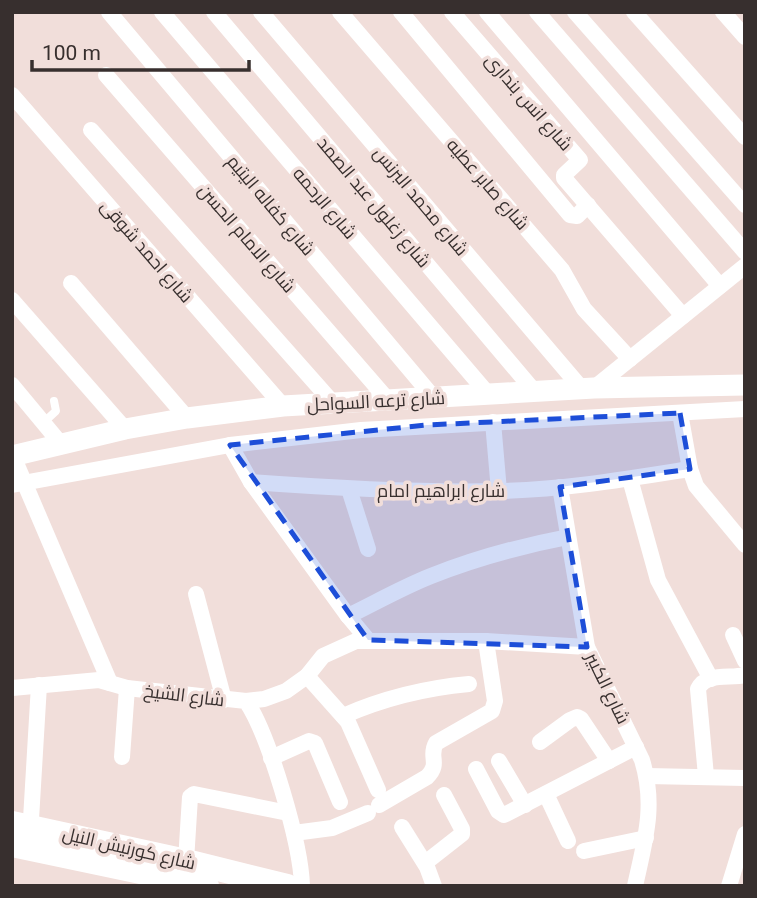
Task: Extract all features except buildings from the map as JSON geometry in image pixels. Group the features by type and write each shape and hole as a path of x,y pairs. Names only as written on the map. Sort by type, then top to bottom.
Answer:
{"main road":[{"name":"شارع ترعه السواحل","path":"13,456 124,429 187,418 283,407 534,391 745,386"},
{"name":"شارع كورنيش النيل","path":"21,835 186,861 287,886"},
{"name":"شارع كورنيش النيل","path":"21,835 207,886"}],"street":[{"name":"شارع كفاله اليتيم","path":"109,12 433,397"},
{"name":"شارع الرحمه","path":"162,12 488,394"},
{"name":"شارع زغلول عبد الصمد","path":"214,12 534,391"},
{"name":"شارع محمد البرنس","path":"261,12 588,389"},
{"name":"شارع صابر عطيه","path":"340,12 562,270 584,309 630,359"},
{"path":"401,12 570,215 576,216 588,205"},
{"name":"شارع انس بندارى","path":"452,12 580,160 563,177 683,316"},
{"path":"487,12 720,286"},
{"path":"537,12 744,265 630,359 588,389"},
{"path":"575,12 745,205"},
{"path":"634,12 745,137"},
{"path":"723,12 744,35"},
{"name":"شارع الامام الحسن","path":"107,75 388,400"},
{"name":"شارع احمد شوقى","path":"12,95 283,407"},
{"path":"91,130 333,404"},
{"path":"71,283 187,418"},
{"path":"12,300 124,429"},
{"path":"12,385 61,444"},
{"name":"شارع ترعه السواحل","path":"18,484 230,445 361,430 745,409"},
{"path":"680,413 690,469 698,490 745,545"},
{"path":"493,422 499,491"},
{"path":"230,445 251,482 368,640"},
{"path":"13,456 18,484 110,683"},
{"name":"شارع ابراهيم امام","path":"251,482 349,489 499,491 631,479 690,469"},
{"path":"631,479 658,580 711,679"},
{"name":"شارع الكبير","path":"560,487 587,647 636,747 647,776 650,806 635,886"},
{"path":"349,489 368,549"},
{"path":"348,616 429,577 474,560 568,537"},
{"path":"196,594 224,700"},
{"path":"733,635 745,661"},
{"path":"247,701 275,695 297,685 323,656 333,650 368,640 486,641 587,647"},
{"path":"294,834 332,828 427,777 433,771 436,763 433,753 436,743 492,711 495,701 486,641"},
{"path":"706,776 698,689 701,682 711,679 745,675"},
{"path":"307,676 343,716 375,803"},
{"name":"شارع الشيخ","path":"12,688 87,680 127,688 247,701 271,758 288,813 300,863 302,886"},
{"path":"343,716 367,705 417,691 469,684"},
{"path":"21,835 39,685"},
{"path":"122,757 127,688"},
{"path":"540,742 570,720 581,719 610,761"},
{"path":"271,758 309,741 315,743 340,802"},
{"path":"476,769 500,814 504,815 636,747"},
{"path":"499,761 525,805"},
{"path":"647,776 745,778"},
{"path":"186,861 190,797 194,794 288,813"},
{"path":"425,863 462,834 444,794"},
{"path":"546,794 568,841"},
{"path":"402,827 425,863 434,886"},
{"path":"729,886 745,834"},
{"path":"584,851 646,838"}],"lane":[{"path":"43,423 55,411 54,401"}],"highlighted area":[{"path":"680,413 690,469 560,487 587,647 368,640 230,445 427,425"}]}
